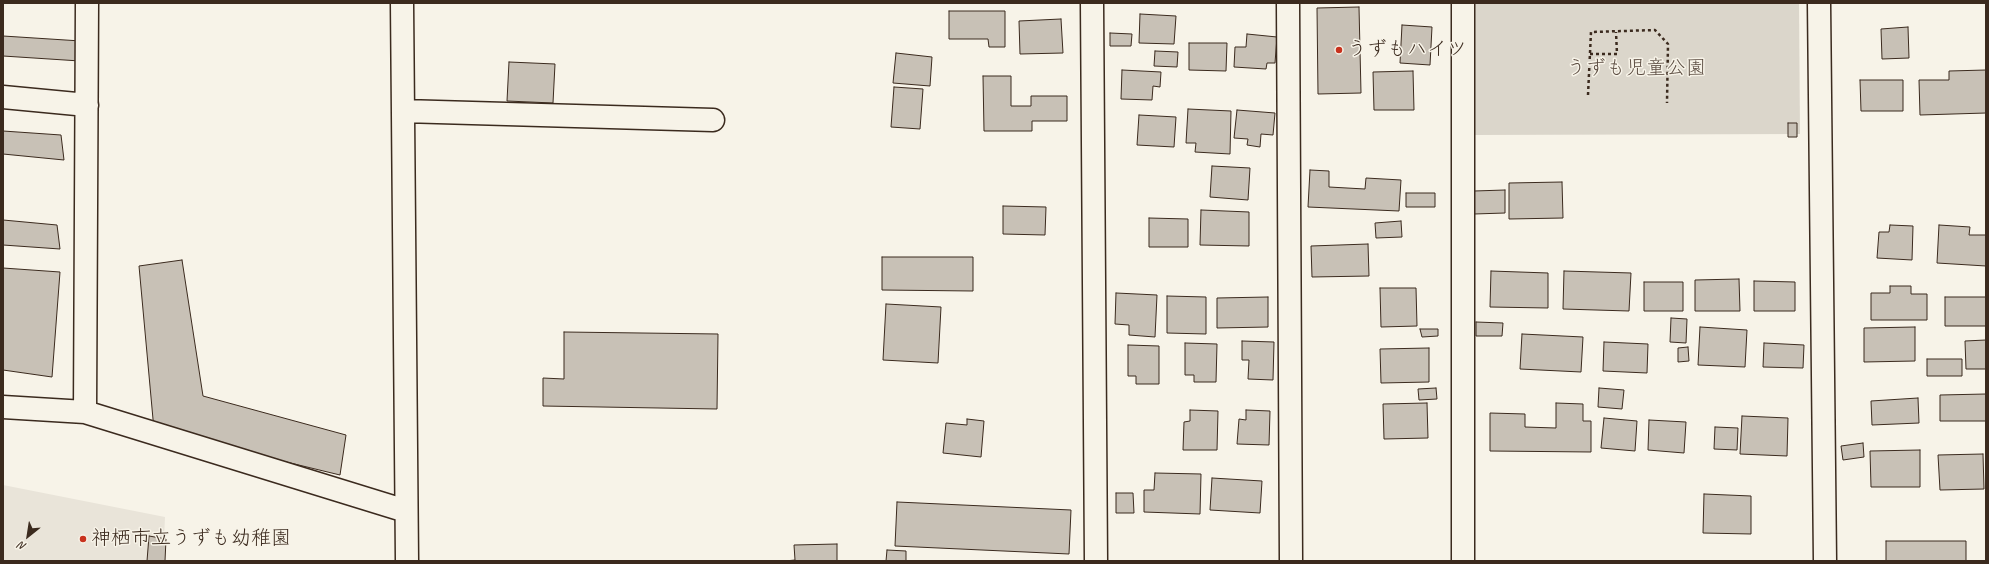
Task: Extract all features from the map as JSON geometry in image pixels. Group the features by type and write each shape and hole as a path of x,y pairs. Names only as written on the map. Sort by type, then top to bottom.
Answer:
{"street":[{"path":"85,412 87,3"},
{"path":"402,3 407,561"},
{"path":"1092,3 1096,561"},
{"path":"1288,3 1291,561"},
{"path":"1463,3 1463,561"},
{"path":"1819,3 1825,561"},
{"path":"3,97 87,105"},
{"path":"403,111 713,120"},
{"path":"3,407 85,412 406,511"}],"path":[{"path":"1588,95 1591,32 1655,30 1668,44 1667,103"},
{"path":"1590,54 1617,54 1616,32"}],"shaded area":[{"name":"神栖市立うずも幼稚園","path":"3,485 165,517 163,561 3,561"}],"green space":[{"name":"うずも児童公園","path":"1473,3 1799,3 1800,134 1474,135"}],"building":[{"name":"うずもハイツ","path":"1359,7 1361,93 1318,94 1317,8"},
{"path":"949,11 1005,11 1005,47 989,47 988,39 949,39"},
{"path":"1140,14 1176,16 1174,44 1139,43"},
{"path":"1061,19 1063,53 1020,54 1019,21"},
{"path":"1402,25 1432,27 1430,65 1400,63"},
{"path":"1908,27 1909,58 1882,59 1881,29"},
{"path":"1110,33 1132,34 1131,46 1110,46"},
{"path":"1247,34 1277,37 1275,63 1267,63 1266,69 1234,67 1235,47 1246,47"},
{"path":"3,36 81,41 80,61 3,56"},
{"path":"1189,43 1227,43 1226,71 1189,70"},
{"path":"1155,51 1178,52 1177,67 1154,66"},
{"path":"896,53 932,57 930,86 893,83"},
{"path":"509,62 555,64 553,103 507,101"},
{"path":"1122,70 1161,72 1160,87 1153,86 1152,100 1121,99"},
{"path":"1986,70 1986,113 1920,115 1919,80 1949,80 1949,71"},
{"path":"1413,71 1414,110 1374,110 1373,72"},
{"path":"983,76 1011,76 1011,106 1031,106 1031,96 1067,96 1067,121 1032,121 1032,131 984,131"},
{"path":"1860,80 1903,80 1903,111 1861,111"},
{"path":"894,87 923,89 920,129 891,127"},
{"path":"1188,109 1231,111 1230,154 1195,152 1196,143 1186,143"},
{"path":"1237,110 1275,113 1273,135 1261,134 1260,147 1247,145 1248,139 1234,138"},
{"path":"1139,115 1176,117 1174,147 1137,145"},
{"path":"1788,123 1797,123 1797,137 1788,137"},
{"path":"3,131 61,135 64,160 3,154"},
{"path":"1212,166 1250,168 1248,200 1210,197"},
{"path":"1310,170 1329,171 1329,187 1365,189 1366,178 1401,180 1399,211 1308,207"},
{"path":"1562,182 1563,218 1509,219 1509,183"},
{"path":"1505,190 1505,213 1474,214 1474,191"},
{"path":"1406,193 1435,193 1435,207 1406,207"},
{"path":"1003,206 1046,207 1045,235 1003,234"},
{"path":"1201,210 1249,212 1249,246 1200,245"},
{"path":"1149,218 1188,219 1188,247 1149,247"},
{"path":"3,220 57,225 60,249 3,245"},
{"path":"1401,221 1402,237 1376,238 1375,223"},
{"path":"1890,225 1913,226 1912,260 1877,258 1879,232 1889,232"},
{"path":"1939,225 1970,227 1969,235 1986,235 1986,266 1937,263"},
{"path":"1368,244 1369,276 1312,277 1311,246"},
{"path":"882,257 973,257 973,291 882,290"},
{"path":"182,260 203,396 346,435 340,475 154,430 139,266"},
{"path":"3,268 60,272 52,377 3,370"},
{"path":"1491,271 1548,273 1548,308 1490,307"},
{"path":"1564,271 1631,273 1629,311 1563,309"},
{"path":"1739,279 1740,311 1695,311 1695,280"},
{"path":"1754,281 1795,282 1795,311 1754,311"},
{"path":"1644,282 1683,282 1683,311 1644,311"},
{"path":"1890,286 1911,286 1911,294 1927,294 1927,320 1871,320 1871,293 1890,293"},
{"path":"1380,288 1416,288 1417,326 1381,327"},
{"path":"1116,293 1157,295 1155,337 1129,335 1129,325 1115,324"},
{"path":"1167,296 1206,297 1206,334 1167,333"},
{"path":"1268,297 1268,327 1217,328 1217,298"},
{"path":"1945,297 1986,297 1986,326 1945,326"},
{"path":"886,304 941,307 938,363 883,360"},
{"path":"1671,318 1687,319 1686,343 1670,342"},
{"path":"1476,322 1503,323 1502,336 1476,336"},
{"path":"1700,327 1747,330 1745,367 1698,365"},
{"path":"1915,327 1915,361 1864,362 1864,328"},
{"path":"1420,329 1438,329 1438,336 1422,337"},
{"path":"564,332 718,334 717,409 543,406 543,378 564,379"},
{"path":"1522,334 1583,337 1581,372 1520,369"},
{"path":"1986,340 1986,369 1966,369 1965,341"},
{"path":"1242,341 1274,342 1273,380 1248,379 1249,360 1242,360"},
{"path":"1604,342 1648,344 1647,373 1603,371"},
{"path":"1185,343 1217,344 1216,382 1194,382 1194,375 1185,375"},
{"path":"1764,343 1804,345 1803,368 1763,367"},
{"path":"1128,345 1159,346 1159,384 1136,384 1136,376 1128,376"},
{"path":"1688,347 1689,361 1678,362 1678,348"},
{"path":"1429,348 1429,382 1381,383 1380,349"},
{"path":"1927,359 1962,359 1962,376 1927,376"},
{"path":"1436,388 1437,399 1419,400 1418,389"},
{"path":"1599,388 1624,390 1622,409 1598,407"},
{"path":"1986,394 1986,421 1940,421 1940,395"},
{"path":"1918,398 1919,423 1872,425 1871,401"},
{"path":"1427,403 1428,438 1384,439 1383,404"},
{"path":"1556,403 1583,404 1583,421 1591,421 1591,452 1490,451 1490,413 1525,414 1525,427 1556,428"},
{"path":"1190,410 1218,411 1217,450 1183,450 1184,422 1190,421"},
{"path":"1246,410 1270,411 1269,445 1237,444 1239,419 1246,420"},
{"path":"1742,416 1788,418 1787,456 1740,454"},
{"path":"1604,418 1637,421 1635,451 1601,448"},
{"path":"967,419 984,421 981,457 943,453 946,423 967,425"},
{"path":"1649,420 1686,422 1684,453 1648,450"},
{"path":"1715,427 1738,428 1737,450 1714,449"},
{"path":"1863,443 1864,457 1843,460 1841,446"},
{"path":"1920,450 1920,487 1871,487 1870,451"},
{"path":"1983,454 1984,489 1940,490 1938,455"},
{"path":"1155,473 1201,474 1200,514 1144,512 1144,490 1154,490"},
{"path":"1212,478 1262,481 1260,513 1210,510"},
{"path":"1116,493 1133,493 1134,513 1116,513"},
{"path":"1704,494 1751,496 1751,534 1703,533"},
{"path":"897,502 1071,510 1069,554 895,546"},
{"path":"149,536 166,539 165,561 147,561"},
{"path":"1886,541 1966,541 1966,561 1886,561"},
{"path":"837,544 837,561 785,561 795,560 794,545"},
{"path":"887,550 906,551 906,561 886,561"}],"place":[{"name":"うずもハイツ","path":"1339,50"},
{"name":"神栖市立うずも幼稚園","path":"83,539"}]}
